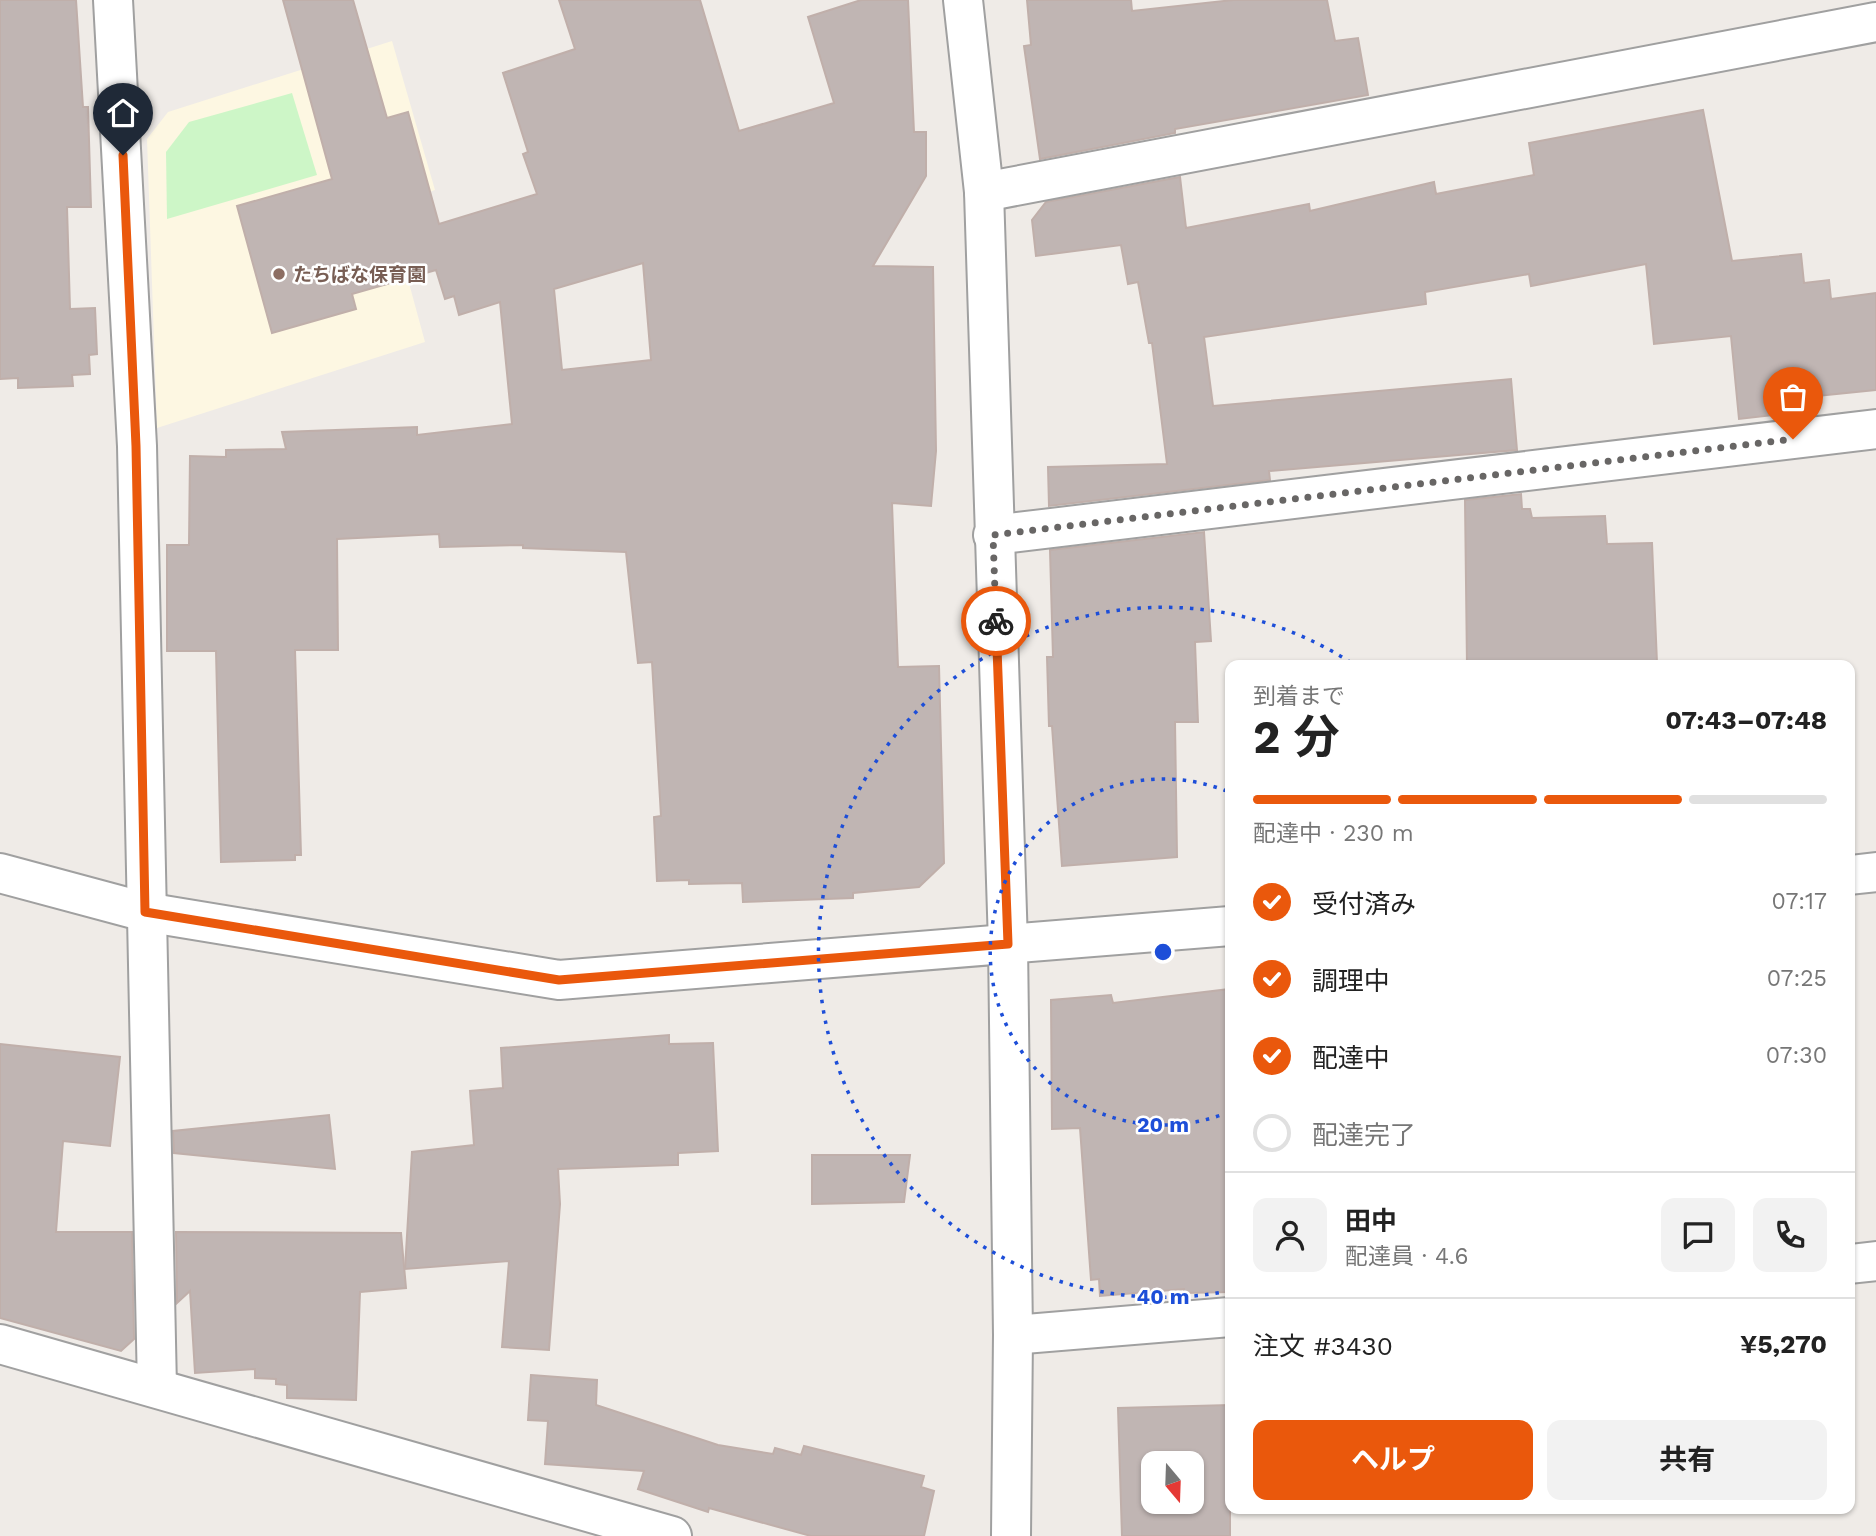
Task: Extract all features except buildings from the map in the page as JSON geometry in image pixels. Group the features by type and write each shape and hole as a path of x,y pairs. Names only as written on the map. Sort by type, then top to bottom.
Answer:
{"street":[{"path":"113,0 136,446 158,1388"},
{"path":"963,0 984,192 1008,944 1013,1335 1011,1536"},
{"path":"984,192 1876,22"},
{"path":"993,535 1876,429"},
{"path":"1855,874 1876,872"},
{"path":"0,873 145,912 559,980 1225,926"},
{"path":"1855,1263 1876,1261"},
{"path":"1013,1335 1225,1317"},
{"path":"0,1344 672,1536"}],"shaded area":[{"name":"たちばな保育園","path":"392,41 435,190 388,206 425,342 157,428 147,139 168,112"}],"green space":[{"path":"292,93 317,175 167,219 166,152 189,122"}],"way so far":[{"path":"996,621 993,535 1793,439"}],"place":[{"name":"たちばな保育園","path":"279,274"}],"route":[{"path":"123,155 136,446 145,912 559,980 1008,944 996,621"}]}
